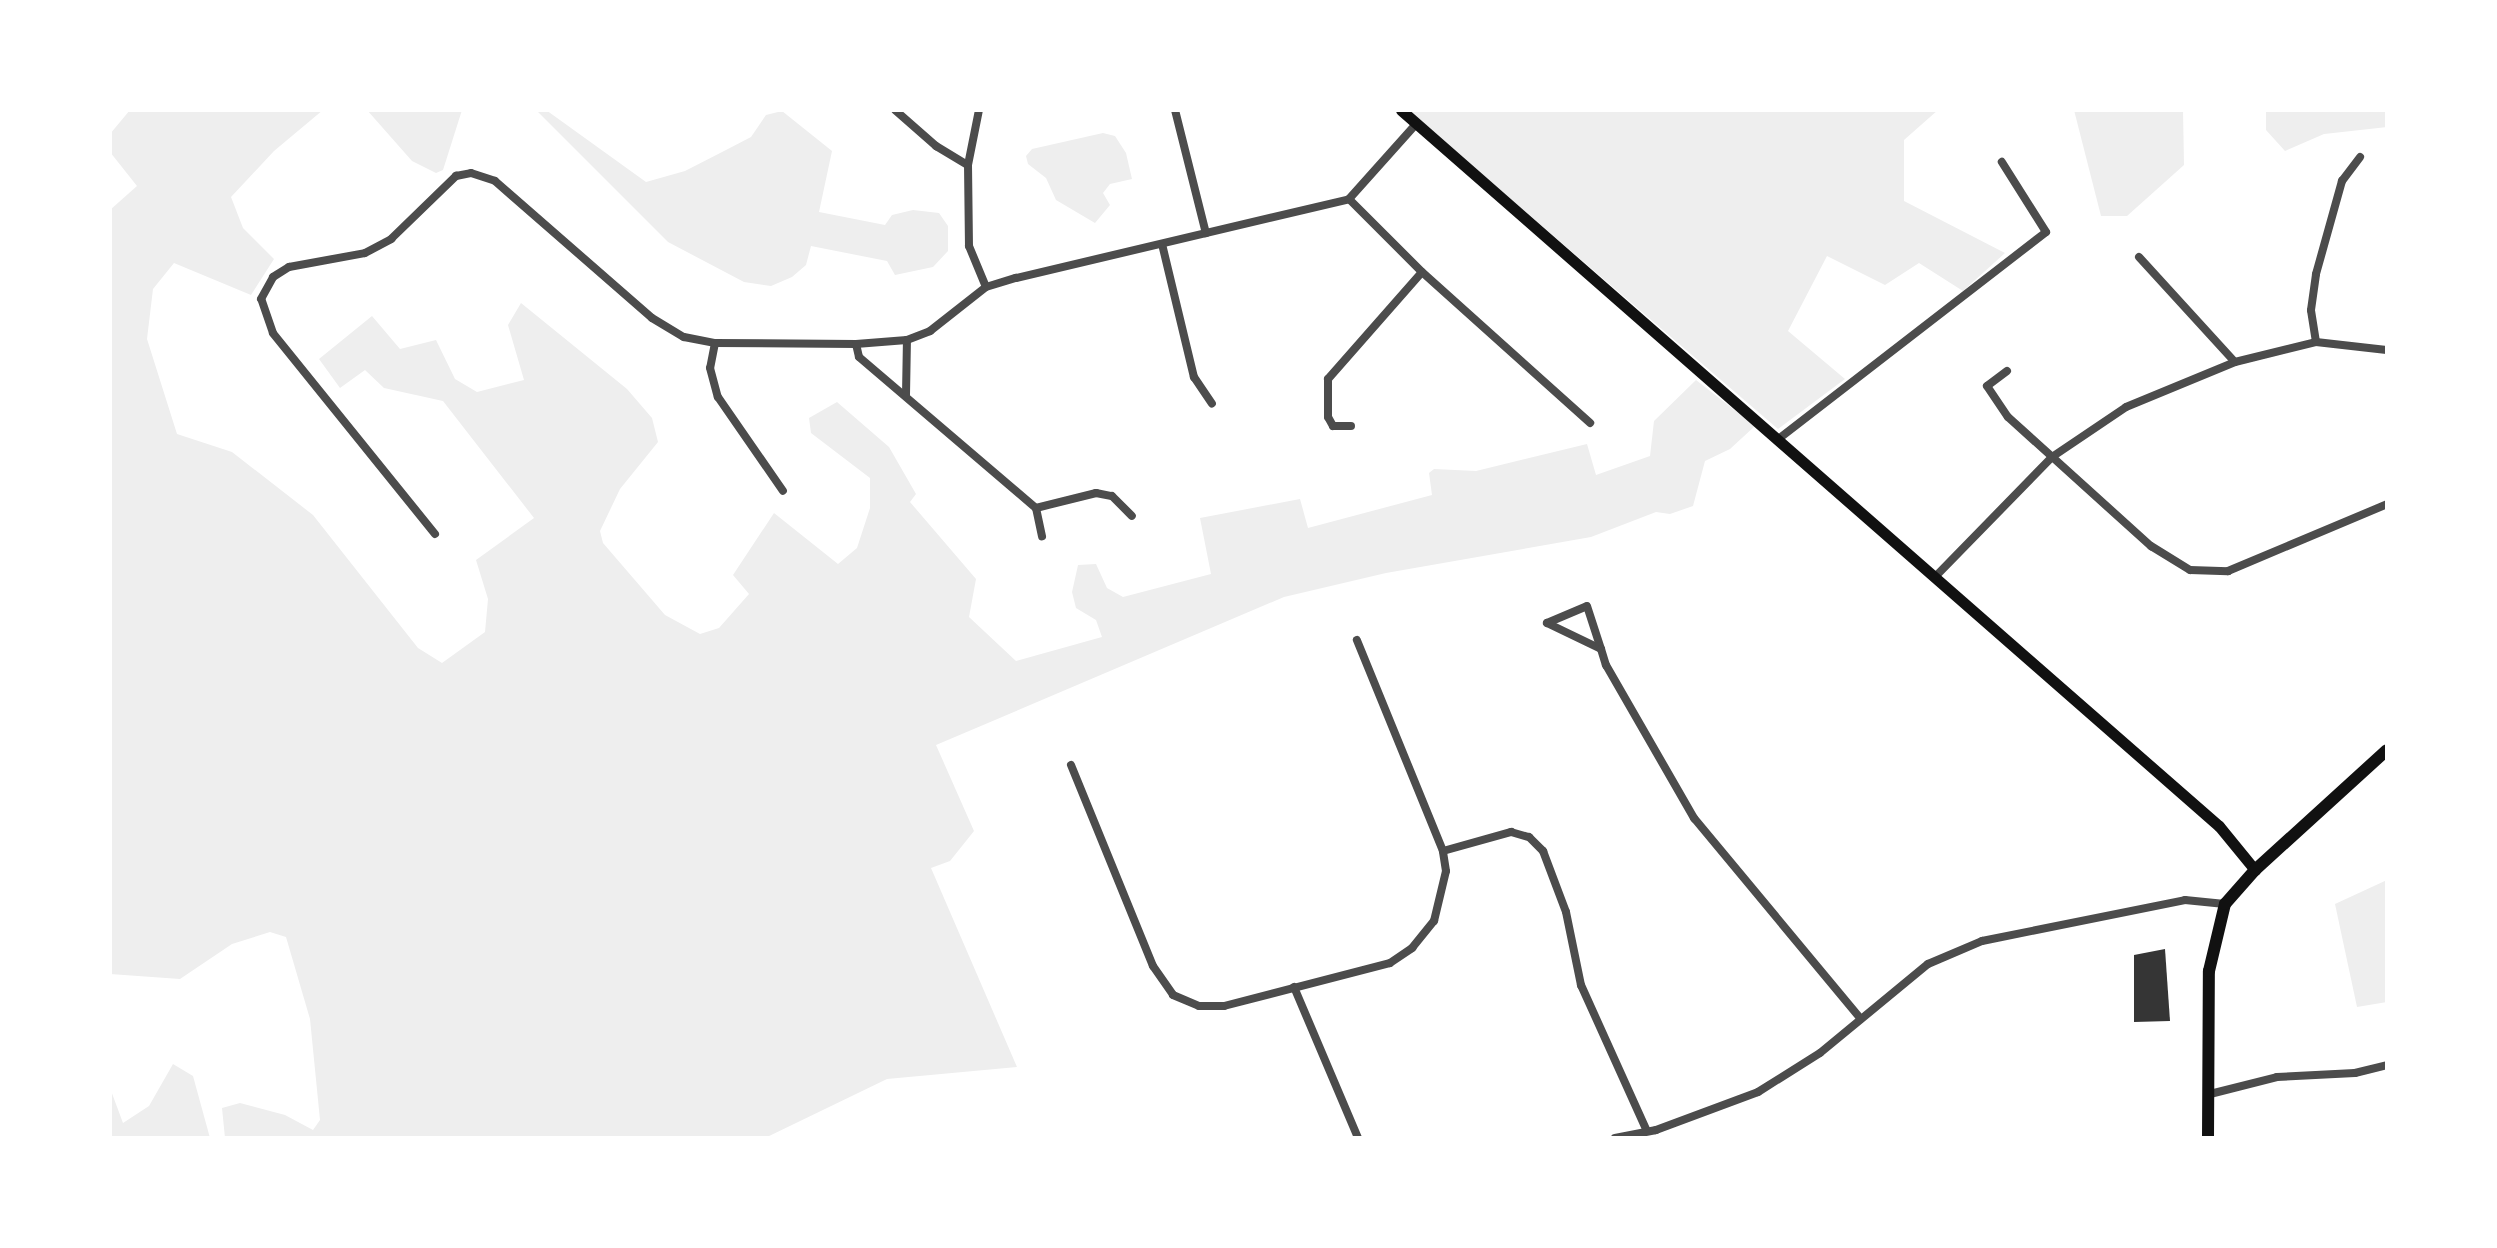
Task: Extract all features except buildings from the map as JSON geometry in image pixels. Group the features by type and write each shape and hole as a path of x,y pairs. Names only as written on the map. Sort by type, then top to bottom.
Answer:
{"main road":[{"path":"1401,110 2219,826 2255,870"},
{"path":"2208,1138 2209,971 2225,904 2255,870 2387,750"}],"street":[{"path":"895,110 936,146 968,165"},
{"path":"979,110 968,165 969,246 986,287"},
{"path":"1175,110 1206,233"},
{"path":"435,534 273,333 261,299 273,277 289,267 365,253 391,239 445,183 471,173 495,181 652,318 684,337 715,343 856,344 907,340 930,331 986,287 1349,199 1417,123"},
{"path":"2316,342 2311,310 2316,274 2342,181 2360,157"},
{"path":"1777,440 2046,232 2002,162"},
{"path":"1349,199 1422,272 1590,423"},
{"path":"1162,244 1194,377 1212,404"},
{"path":"2139,257 2235,362"},
{"path":"1351,426 1333,426 1328,417 1328,379 1422,272"},
{"path":"906,395 907,340"},
{"path":"1934,578 2052,457 2126,407 2235,362 2316,342 2387,350"},
{"path":"715,343 710,368 718,397 783,491"},
{"path":"856,344 859,357 1036,508 1042,536"},
{"path":"2007,371 1987,386 2008,417 2151,546 2190,570 2228,571 2387,504"},
{"path":"1036,508 1096,493 1112,496 1132,516"},
{"path":"1601,649 1547,623 1587,606 1601,649 1694,818 1861,1019"},
{"path":"1071,765 1153,966 1173,995 1199,1006 1224,1006 1390,963 1412,948 1438,908 1446,871 1443,851 1357,640"},
{"path":"1443,851 1511,832 1529,837 1543,851 1566,912 1581,985 1647,1131"},
{"path":"1615,1138 1647,1131 1758,1092 1820,1053 1928,964 1982,941 2185,900 2225,904"},
{"path":"1294,987 1358,1138"},
{"path":"2210,1094 2277,1077 2355,1073 2387,1065"}],"shaded area":[{"path":"130,110 323,110 274,151 231,197 243,228 274,259 251,295 174,263 153,289 147,339 177,434 232,452 313,515 418,648 442,663 485,632 488,599 476,560 534,518 443,401 384,388 365,370 340,388 319,359 372,316 400,349 436,340 455,379 477,392 524,380 508,325 521,303 627,389 652,418 658,442 620,489 600,531 603,543 665,615 700,634 719,628 749,594 733,575 774,513 838,564 857,548 870,508 870,478 811,433 809,418 837,402 889,447 916,494 910,502 976,579 969,617 1016,661 1102,637 1096,620 1076,608 1072,592 1078,565 1096,564 1107,588 1123,597 1211,574 1200,518 1300,499 1308,528 1432,495 1429,473 1434,469 1476,471 1587,444 1596,475 1650,456 1654,421 1696,380 1755,426 1730,449 1705,461 1693,506 1670,514 1656,512 1591,537 1386,573 1284,597 936,745 974,831 950,861 931,868 1017,1067 887,1079 765,1138 225,1138 222,1108 240,1103 285,1115 313,1130 320,1120 310,1019 286,937 270,932 232,944 180,979 110,974 110,210 137,186 110,152 110,134"},
{"path":"367,110 462,110 443,170 436,173 412,161"},
{"path":"536,110 546,110 646,182 685,171 751,137 766,115 782,111 832,151 819,212 885,225 892,215 913,210 939,213 948,226 948,251 933,267 895,275 887,261 811,246 806,265 792,277 771,286 744,282 668,242"},
{"path":"1407,110 1938,110 1904,140 1904,201 2005,253 1963,291 1919,263 1885,285 1827,256 1788,331 1845,379 1778,429"},
{"path":"2074,110 2183,110 2184,165 2127,216 2101,216"},
{"path":"2266,110 2387,110 2387,127 2324,134 2285,151 2266,130"},
{"path":"1103,133 1115,136 1126,153 1132,179 1110,184 1103,193 1110,205 1095,223 1056,200 1046,178 1028,164 1026,156 1032,149"},
{"path":"2387,880 2387,1002 2357,1007 2335,904"},
{"path":"173,1064 193,1076 210,1138 110,1138 110,1088 123,1123 149,1106"}]}
